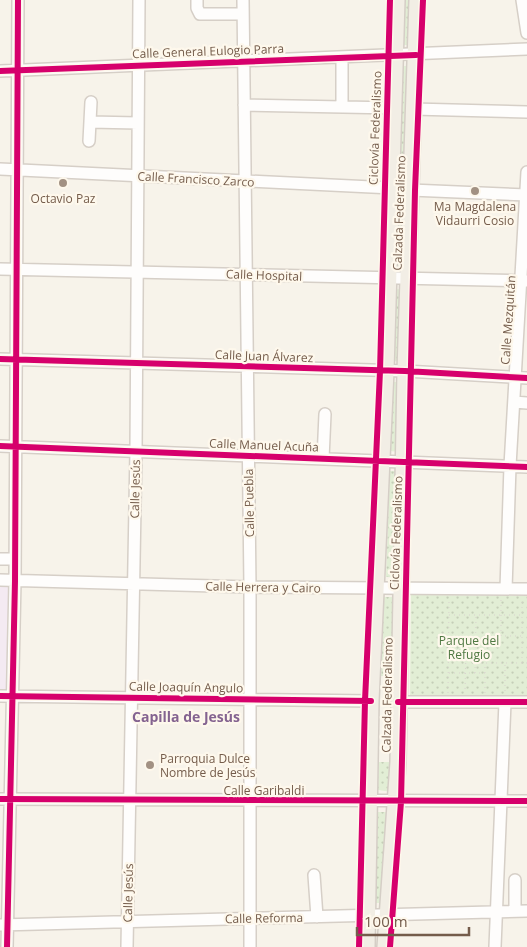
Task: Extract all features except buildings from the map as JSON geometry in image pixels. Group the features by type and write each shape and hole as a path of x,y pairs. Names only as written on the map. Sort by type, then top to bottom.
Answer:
{"main road":[{"name":"Calzada Federalismo","path":"367,947 371,701 386,371 397,0"},
{"name":"Calzada Federalismo","path":"385,947 395,802 405,371 417,0"}],"street":[{"path":"8,947 4,925 12,799 14,696 18,0"},
{"name":"Calle Jesús","path":"128,947 136,452 139,0"},
{"path":"197,0 197,8 200,14 243,14"},
{"name":"Calle Puebla","path":"243,0 250,588 250,947"},
{"path":"522,0 527,33"},
{"name":"Calle General Eulogio Parra","path":"0,71 527,50"},
{"path":"342,58 342,107"},
{"path":"89,141 91,102"},
{"path":"244,105 394,108"},
{"path":"413,109 527,112"},
{"path":"90,122 138,123"},
{"name":"Calle Francisco Zarco","path":"0,169 392,188"},
{"name":"Calle Mezquitán","path":"506,589 514,402 521,378 527,172"},
{"path":"411,190 526,195"},
{"name":"Calle Hospital","path":"0,269 525,281"},
{"name":"Calle Juan Álvarez","path":"0,359 405,371 521,378"},
{"path":"514,402 527,403"},
{"path":"323,459 325,414"},
{"name":"Calle Manuel Acuña","path":"0,446 527,467"},
{"path":"0,559 16,559"},
{"name":"Calle Herrera y Cairo","path":"0,580 250,588 525,589"},
{"name":"Calle Joaquín Angulo","path":"0,696 371,701"},
{"path":"398,702 527,702"},
{"path":"495,947 505,702"},
{"name":"Calle Garibaldi","path":"0,799 370,802 527,801"},
{"path":"314,875 317,917"},
{"path":"515,880 515,911"},
{"name":"Calle Reforma","path":"4,925 527,911"}],"path":[{"path":"522,663 522,615 525,589"},
{"path":"448,694 449,600"},
{"path":"501,600 501,636 522,636"},
{"path":"449,615 522,615"},
{"path":"475,673 476,615"},
{"path":"448,650 466,650 465,694"},
{"path":"475,663 527,664"},
{"path":"485,663 485,694"},
{"path":"505,663 505,702"},
{"path":"448,673 485,673"}],"shaded area":[{"path":"0,586 9,587 8,690 0,690"}],"green space":[{"path":"405,0 415,0 413,45 404,45"},
{"path":"403,66 412,66 406,268 397,268"},
{"path":"396,289 406,290 403,362 394,361"},
{"path":"393,382 402,382 400,452 391,451"},
{"path":"390,471 400,471 396,577 386,577"},
{"name":"Parque del Refugio","path":"411,595 527,596 527,698 410,697"},
{"path":"384,597 396,597 395,676 381,676"},
{"path":"379,762 395,762 392,792 378,790"},
{"path":"378,812 392,812 385,903 375,903"}],"cycle path":[{"path":"7,947 15,581 18,0"},
{"name":"Ciclovía Federalismo","path":"359,947 365,701 380,371 390,0"},
{"name":"Ciclovía Federalismo","path":"390,947 401,802 415,190 423,0"},
{"path":"0,71 416,55"},
{"path":"0,359 405,371 527,378"},
{"path":"0,446 527,467"},
{"path":"0,696 371,701"},
{"path":"398,702 527,702"},
{"path":"0,799 527,801"}],"place":[{"name":"Octavio Paz","path":"63,183"},
{"name":"Ma Magdalena Vidaurri Cosio","path":"475,191"},
{"name":"Parroquia Dulce Nombre de Jesús","path":"150,765"}],"district":[{"name":"Capilla de Jesús","path":"186,716"}]}
